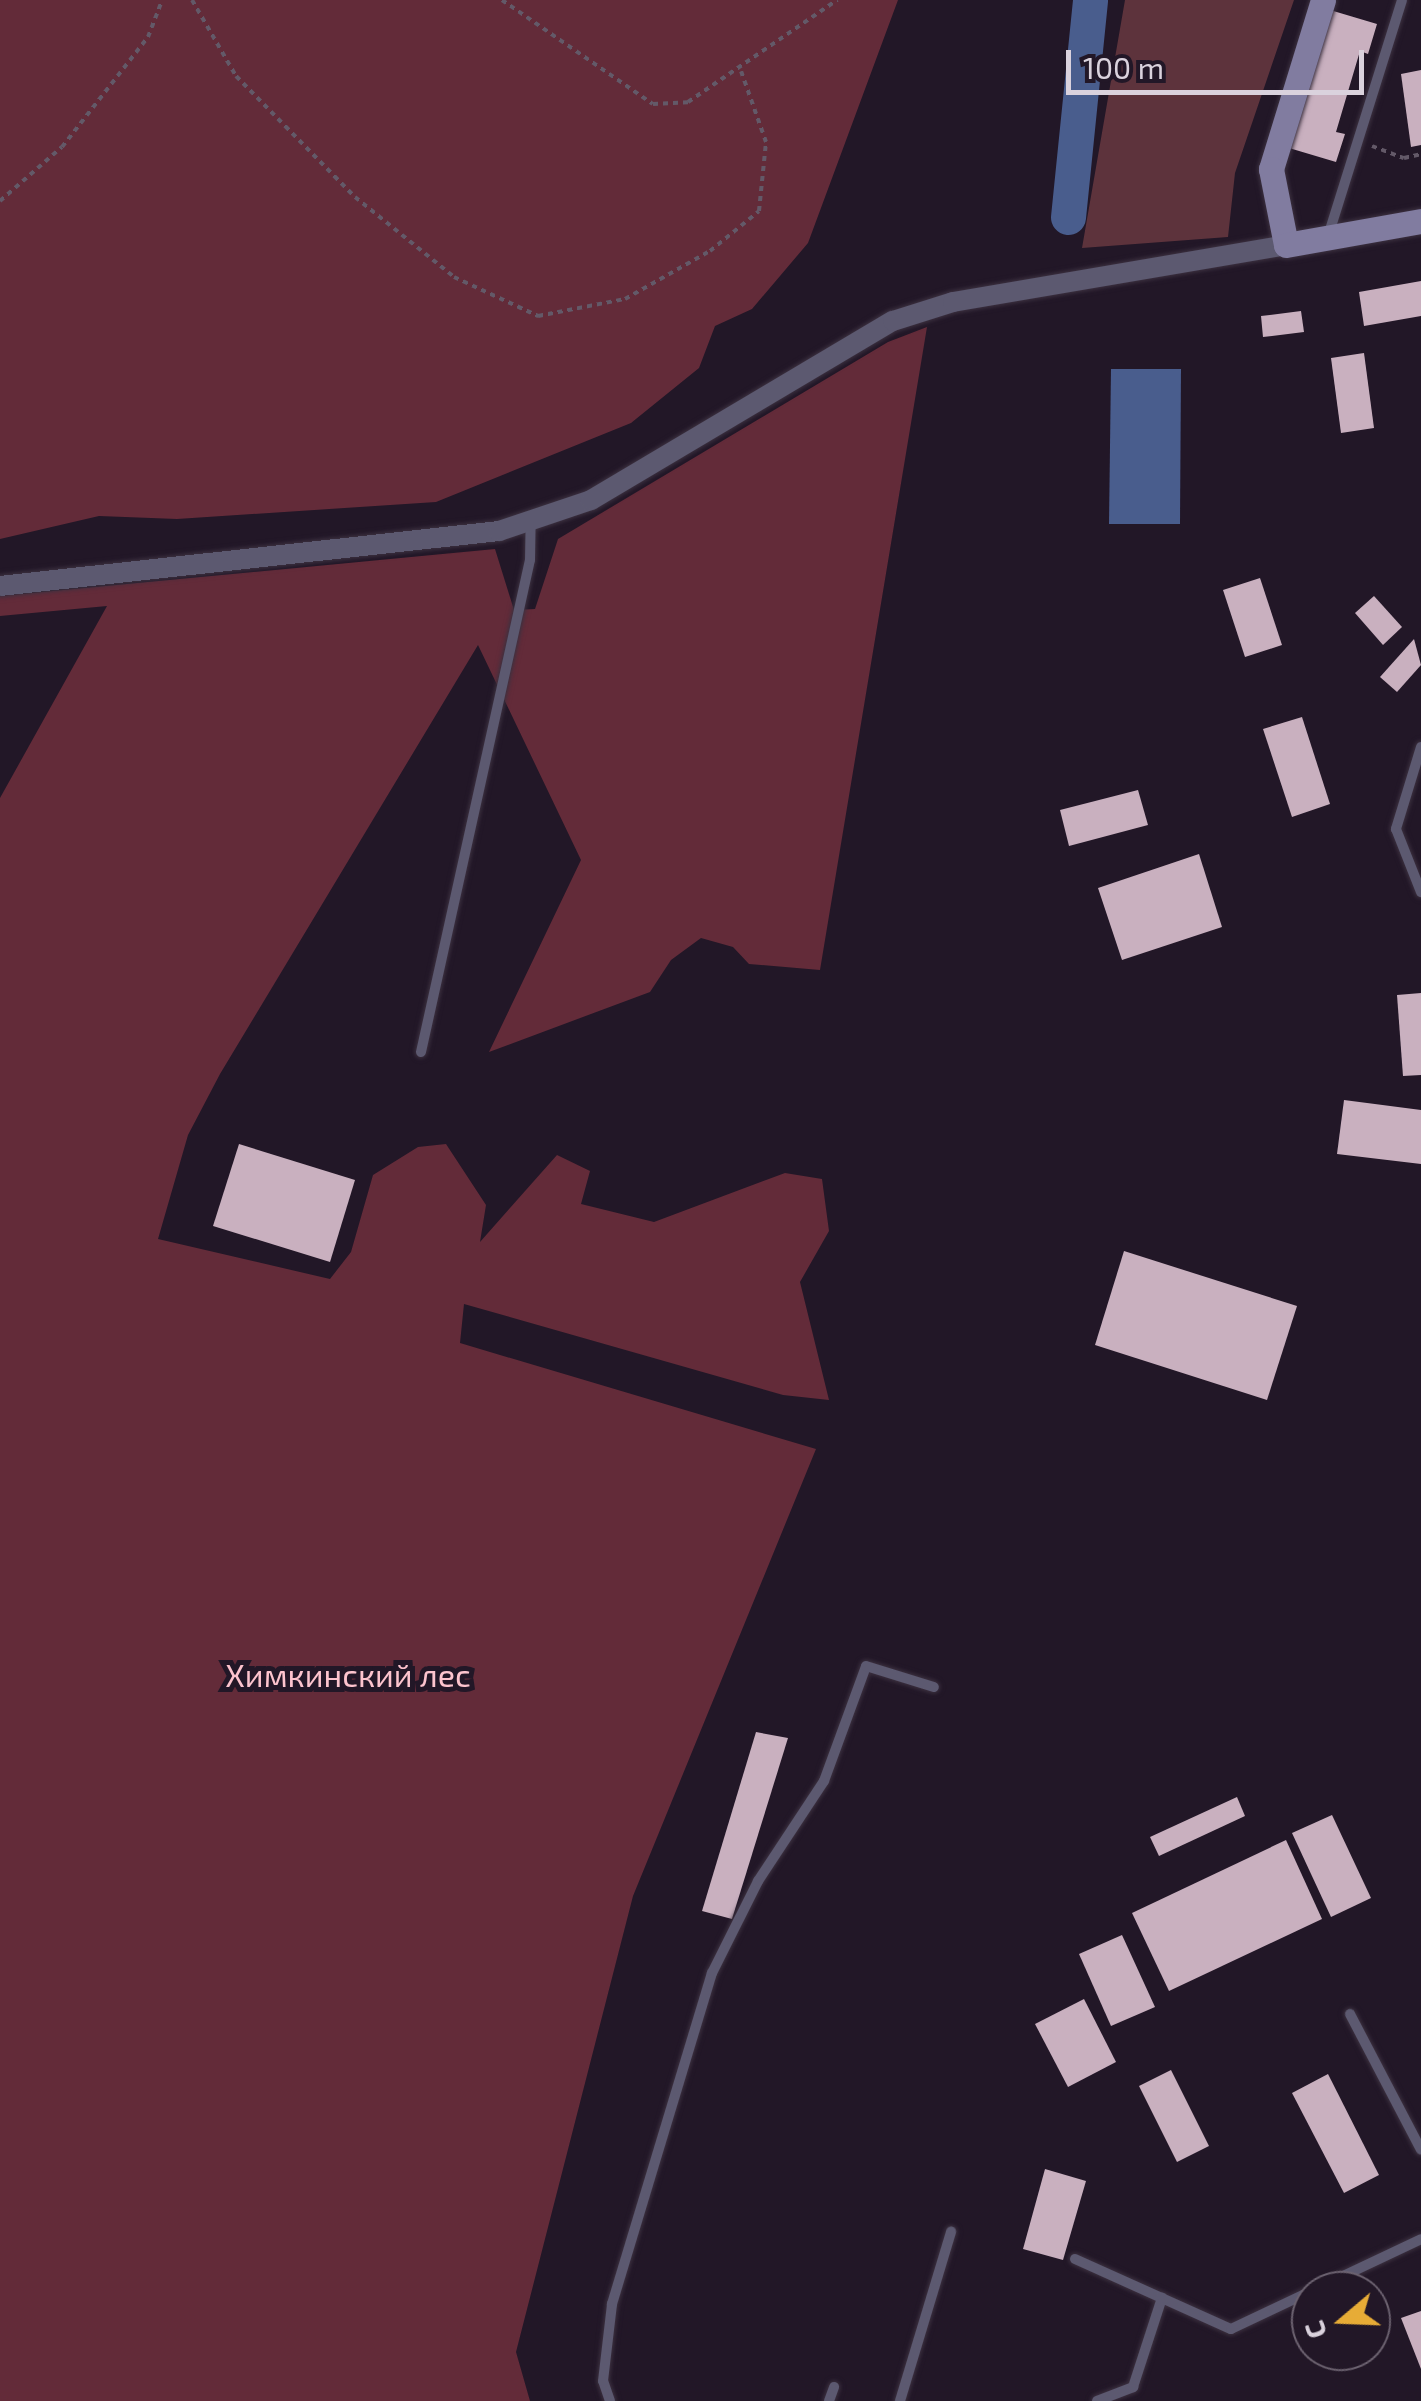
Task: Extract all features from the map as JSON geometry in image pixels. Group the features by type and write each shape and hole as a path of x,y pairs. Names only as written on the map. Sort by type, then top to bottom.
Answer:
{"street":[{"path":"1286,245 1271,170 1322,0"},
{"path":"0,586 404,545 531,520 591,500 893,320 953,302 1421,221"}],"lane":[{"path":"1328,238 1402,0"},
{"path":"421,1052 530,560 531,520"},
{"path":"1421,747 1396,829 1421,892"},
{"path":"610,2401 603,2381 612,2304 712,1973 758,1881 824,1780 866,1666 934,1688"},
{"path":"1350,2014 1421,2150"},
{"path":"900,2401 951,2232"},
{"path":"1075,2260 1231,2328 1421,2239"},
{"path":"1098,2401 1132,2387 1162,2298"},
{"path":"829,2401 834,2387"}],"path":[{"path":"0,201 62,147 148,37 162,0"},
{"path":"192,0 236,76 355,197 454,277 538,316 626,299 710,251 758,211 766,142 741,71"},
{"path":"502,0 654,104 688,102 741,71 836,0"},
{"path":"1358,141 1404,158 1421,154"}],"shaded area":[{"path":"1125,0 1294,0 1235,173 1228,237 1082,248"}],"green space":[{"path":"0,0 898,0 808,243 752,309 715,326 699,368 631,423 436,502 177,519 99,516 0,539"},
{"name":"Химкинский лес","path":"927,327 820,970 749,964 733,947 701,938 671,960 650,992 489,1052 581,860 478,645 220,1074 188,1135 158,1239 330,1279 351,1252 373,1175 418,1147 446,1144 486,1205 480,1242 557,1155 590,1171 581,1204 654,1222 785,1173 822,1179 829,1231 800,1282 829,1400 783,1395 464,1304 460,1343 816,1449 633,1896 516,2352 530,2401 0,2401 0,798 107,606 0,616 0,596 495,549 514,610 535,609 558,539 888,342"}],"water":[{"path":"1111,369 1181,369 1180,524 1109,524"}],"building":[{"path":"1330,10 1377,24 1368,54 1360,51 1336,132 1345,134 1336,162 1289,148"},
{"path":"1421,70 1421,145 1411,147 1401,74"},
{"path":"1421,281 1421,316 1364,326 1359,292"},
{"path":"1301,311 1304,332 1263,337 1261,316"},
{"path":"1364,353 1374,428 1341,433 1331,358"},
{"path":"1260,578 1282,645 1245,657 1223,590"},
{"path":"1374,596 1402,627 1383,645 1355,613"},
{"path":"1414,639 1421,665 1397,692 1380,677"},
{"path":"1302,717 1330,804 1292,817 1263,729"},
{"path":"1138,790 1148,825 1069,846 1060,810"},
{"path":"1199,854 1222,927 1122,960 1098,888"},
{"path":"1421,993 1421,1075 1403,1076 1397,995"},
{"path":"1344,1100 1421,1110 1421,1164 1337,1154"},
{"path":"239,1144 355,1180 330,1262 213,1226"},
{"path":"1124,1251 1297,1306 1267,1400 1095,1345"},
{"path":"756,1732 788,1738 732,1919 702,1911"},
{"path":"1237,1797 1245,1816 1159,1856 1150,1837"},
{"path":"1332,1815 1371,1898 1331,1917 1292,1833"},
{"path":"1286,1840 1322,1919 1169,1991 1132,1913"},
{"path":"1122,1935 1155,2007 1111,2026 1079,1954"},
{"path":"1084,1999 1116,2062 1068,2087 1035,2024"},
{"path":"1171,2070 1209,2146 1177,2162 1139,2086"},
{"path":"1328,2074 1379,2175 1344,2193 1292,2093"},
{"path":"1045,2169 1086,2181 1063,2260 1023,2249"},
{"path":"1421,2311 1421,2369 1401,2318"}],"waterway":[{"path":"1068,217 1090,0"}]}
